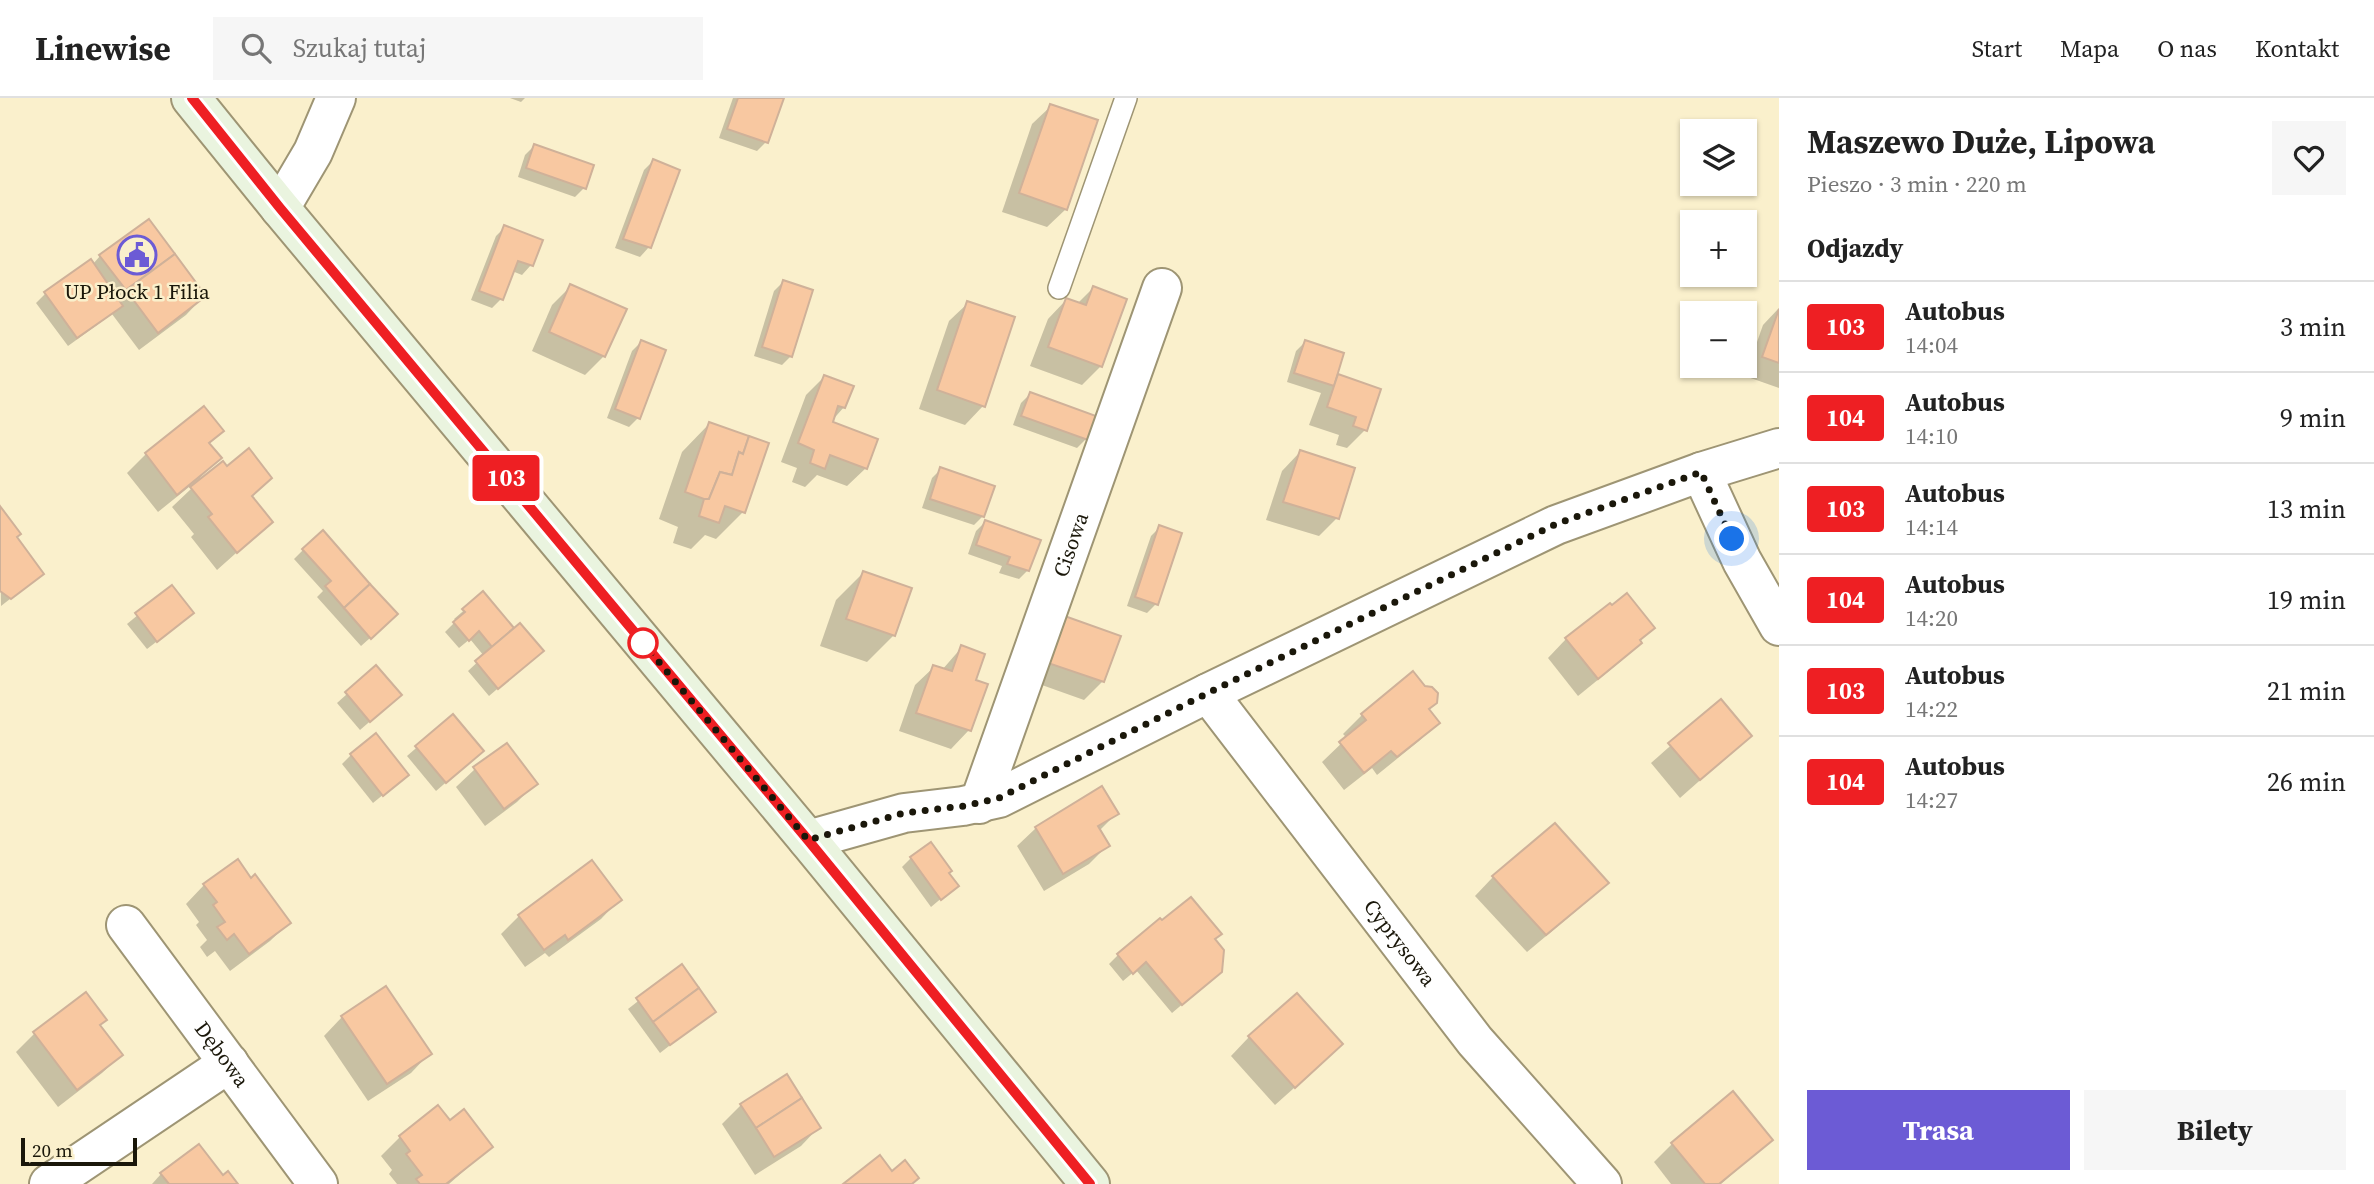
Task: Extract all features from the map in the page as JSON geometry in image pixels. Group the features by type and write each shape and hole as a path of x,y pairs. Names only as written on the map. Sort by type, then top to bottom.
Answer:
{"main road":[{"path":"191,98 808,840 1090,1184"}],"street":[{"path":"280,208 313,152 336,98"},
{"name":"Cisowa","path":"979,804 1162,288"},
{"path":"808,840 904,813 979,804 999,798 1556,524 1701,472 1779,448"},
{"path":"1701,472 1742,561 1779,625"},
{"name":"Cyprysowa","path":"1208,693 1475,1041 1602,1184"},
{"name":"Dębowa","path":"125,925 318,1184"},
{"path":"49,1184 229,1063"}],"lane":[{"path":"1059,288 1126,98"}],"building":[{"path":"738,98 784,98 768,143 727,129"},
{"path":"1050,104 1098,120 1067,210 1019,193"},
{"path":"534,144 594,165 586,189 526,168"},
{"path":"653,159 680,170 651,248 623,239"},
{"name":"UP Płock 1 Filia","path":"149,219 175,254 126,290 99,255"},
{"path":"504,225 543,240 533,266 518,261 503,300 479,291"},
{"path":"175,254 206,296 158,333 126,290"},
{"path":"91,259 123,306 77,338 44,292"},
{"path":"783,280 813,290 792,357 762,347"},
{"path":"570,284 627,309 605,357 549,332"},
{"path":"1093,286 1127,299 1102,367 1048,347 1066,298 1086,305"},
{"path":"967,301 1015,317 985,407 937,390"},
{"path":"1779,309 1779,363 1762,357"},
{"path":"641,340 666,350 640,419 615,409"},
{"path":"1305,340 1344,353 1334,386 1294,373"},
{"path":"1338,374 1381,389 1367,431 1353,426 1356,417 1327,407"},
{"path":"824,375 854,386 845,408 838,406 833,422 878,439 867,469 830,455 825,469 810,463 814,450 798,443"},
{"path":"1030,392 1096,416 1088,440 1021,416"},
{"path":"204,406 224,431 209,443 222,458 177,495 145,453"},
{"path":"709,422 749,436 743,454 739,452 732,475 720,472 709,499 704,499 685,492"},
{"path":"749,436 769,443 745,513 725,506 719,523 699,516 704,499 709,499 720,472 732,475 739,452 743,454"},
{"path":"249,448 272,478 252,496 273,522 237,553 208,517 212,514 190,487 223,461 227,466"},
{"path":"1300,450 1355,468 1339,519 1283,502"},
{"path":"940,467 995,486 984,517 930,499"},
{"path":"0,506 21,534 17,537 44,574 11,599 0,591"},
{"path":"985,520 1041,540 1029,571 1007,564 1010,557 976,545"},
{"path":"1159,525 1182,533 1158,605 1135,597"},
{"path":"323,530 370,584 344,608 325,586 331,581 302,549"},
{"path":"863,571 912,588 895,636 846,619"},
{"path":"370,584 398,614 371,639 344,608"},
{"path":"172,585 194,613 157,642 135,613"},
{"path":"483,591 514,628 492,647 479,631 469,641 453,622 465,612 462,609"},
{"path":"1627,593 1655,628 1640,640 1642,643 1598,679 1565,638"},
{"path":"1059,614 1121,636 1104,682 1042,661"},
{"path":"520,623 544,651 498,689 475,661"},
{"path":"961,645 985,654 976,680 988,684 971,731 916,713 933,665 952,671"},
{"path":"376,665 402,695 370,722 345,692"},
{"path":"1413,671 1425,686 1432,687 1438,693 1437,703 1429,709 1440,723 1397,757 1391,751 1364,773 1339,742 1366,720 1361,714"},
{"path":"1721,699 1752,736 1700,780 1668,743"},
{"path":"453,714 484,751 446,783 415,746"},
{"path":"376,733 409,775 383,796 350,754"},
{"path":"507,743 538,784 504,809 473,767"},
{"path":"1102,786 1119,814 1098,826 1110,846 1063,874 1035,827"},
{"path":"1555,823 1609,883 1546,935 1492,876"},
{"path":"931,842 952,871 949,873 959,886 941,900 910,857"},
{"path":"238,859 251,878 255,874 291,923 249,954 234,934 227,940 217,927 225,922 213,905 217,902 203,884"},
{"path":"592,860 622,900 568,940 565,935 544,950 518,915"},
{"path":"1191,897 1222,934 1215,939 1224,950 1222,972 1182,1005 1146,962 1133,974 1117,954 1160,918 1162,920"},
{"path":"682,964 699,988 653,1022 636,998"},
{"path":"386,986 432,1054 387,1084 341,1016"},
{"path":"699,988 716,1012 670,1045 653,1022"},
{"path":"86,992 107,1020 100,1025 123,1055 77,1090 33,1032"},
{"path":"1297,993 1343,1044 1295,1088 1248,1036"},
{"path":"787,1074 802,1098 756,1128 740,1104"},
{"path":"1733,1091 1773,1140 1719,1184 1705,1184 1671,1143"},
{"path":"802,1098 821,1128 774,1157 756,1128"},
{"path":"438,1105 450,1120 464,1109 493,1147 446,1184 420,1184 416,1179 422,1175 406,1154 410,1151 399,1136"},
{"path":"199,1144 223,1175 228,1171 238,1184 169,1184 160,1173"},
{"path":"880,1155 892,1171 905,1160 919,1178 912,1184 843,1184"}],"bus line":[{"name":"103","path":"192,98 280,208 808,840 1090,1184"}],"place":[{"name":"UP Płock 1 Filia","path":"137,255"}],"route":[{"path":"643,643 808,840 904,813 979,804 999,798 1556,524 1701,472 1732,539"}]}
